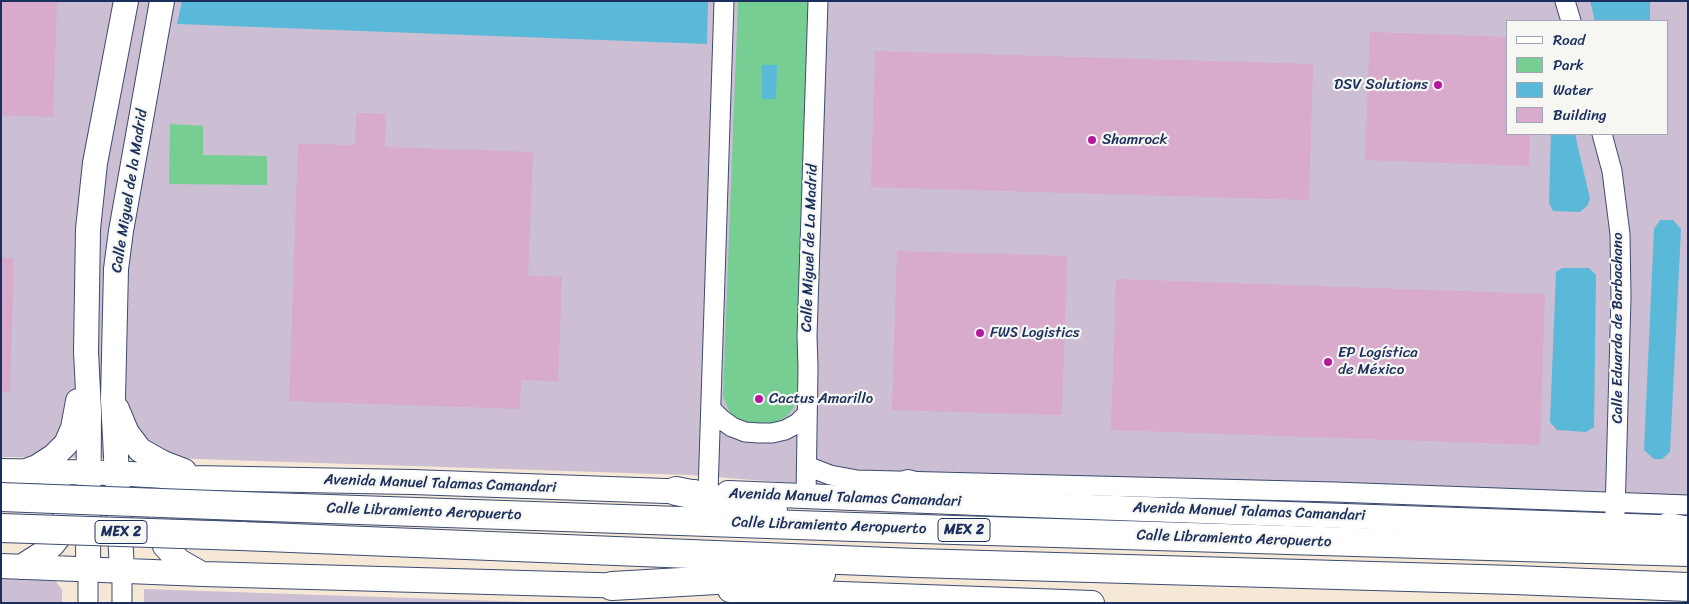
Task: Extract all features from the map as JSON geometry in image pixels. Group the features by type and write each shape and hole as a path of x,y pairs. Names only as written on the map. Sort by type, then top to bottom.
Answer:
{"highway":[{"path":"676,491 856,527"},
{"name":"Calle Libramiento Aeropuerto","path":"1,497 856,527 1688,552"},
{"name":"Calle Libramiento Aeropuerto","path":"1,528 916,563 1514,580 1688,587"},
{"path":"612,586 802,576 916,563"},
{"path":"1514,580 1675,603"}],"main road":[{"name":"Calle Miguel de la Madrid","path":"88,570 89,412 86,352 88,229 94,174 126,1"},
{"name":"Calle Miguel de la Madrid","path":"122,570 113,399 116,269 121,231 162,1"},
{"path":"19,472 37,467 54,456 69,439 73,428 86,352"},
{"path":"113,399 127,433 140,450 151,457 200,478"},
{"path":"11,567 43,553 60,535 65,521 65,506 60,491 54,485 19,472"},
{"name":"Avenida Manuel Talamas Camandari","path":"19,472 116,472 200,478 412,482 1002,504 1615,513 1681,528"},
{"path":"200,478 180,484 168,494 160,510 160,524 161,536 165,546 189,568 203,574"},
{"path":"908,482 1002,504"},
{"path":"11,567 1092,603"}],"street":[{"path":"708,492 724,1"},
{"name":"Calle Miguel de La Madrid","path":"806,496 808,367 806,336 818,1"},
{"path":"1565,1 1571,20"},
{"name":"Calle Eduarda de Barbachano","path":"1602,135 1612,171 1620,234 1621,297 1615,513"},
{"path":"711,409 732,427 745,432 759,433 785,430 798,423 807,414"},
{"path":"806,466 830,476 856,480 1325,492 1615,513 1688,505"},
{"path":"88,570 88,603"},
{"path":"122,570 122,603"}],"shaded area":[{"path":"1,1 1688,1 1688,517 856,488 690,475 167,458 1,457"},
{"path":"1,576 53,577 62,590 62,603 1,603"},
{"path":"144,589 469,600 555,603 144,603"}],"green space":[{"path":"738,1 808,1 797,395 794,407 788,415 771,426 740,422 730,413 723,396"},
{"path":"170,124 203,126 203,155 267,156 267,185 169,184"}],"water":[{"path":"182,1 708,1 707,44 177,24"},
{"path":"1590,1 1650,1 1650,20 1595,20"},
{"path":"762,65 777,65 776,99 762,99"},
{"path":"1551,135 1575,135 1590,199 1587,206 1580,212 1553,211 1549,203"},
{"path":"1660,220 1673,220 1681,229 1670,452 1662,459 1654,459 1644,450 1654,229"},
{"path":"1562,268 1589,268 1596,275 1594,427 1586,432 1557,430 1550,422 1556,272"}],"building":[{"path":"1,1 57,1 53,117 1,115"},
{"name":"DSV Solutions","path":"1370,32 1506,37 1506,135 1530,135 1529,166 1365,160"},
{"name":"Shamrock","path":"875,51 1313,64 1309,200 871,187"},
{"path":"356,113 386,114 385,147 533,152 528,276 562,277 558,381 521,380 520,409 289,401 298,144 355,145"},
{"name":"FWS Logistics","path":"897,251 1067,256 1062,415 892,410"},
{"path":"1,258 14,258 10,392 1,391"},
{"name":"EP Logística de México","path":"1116,279 1545,294 1540,445 1111,430"}],"place":[{"name":"DSV Solutions","path":"1438,85"},
{"name":"Shamrock","path":"1092,140"},
{"name":"FWS Logistics","path":"980,333"},
{"name":"EP Logística de México","path":"1328,362"},
{"name":"Cactus Amarillo","path":"759,399"}]}
